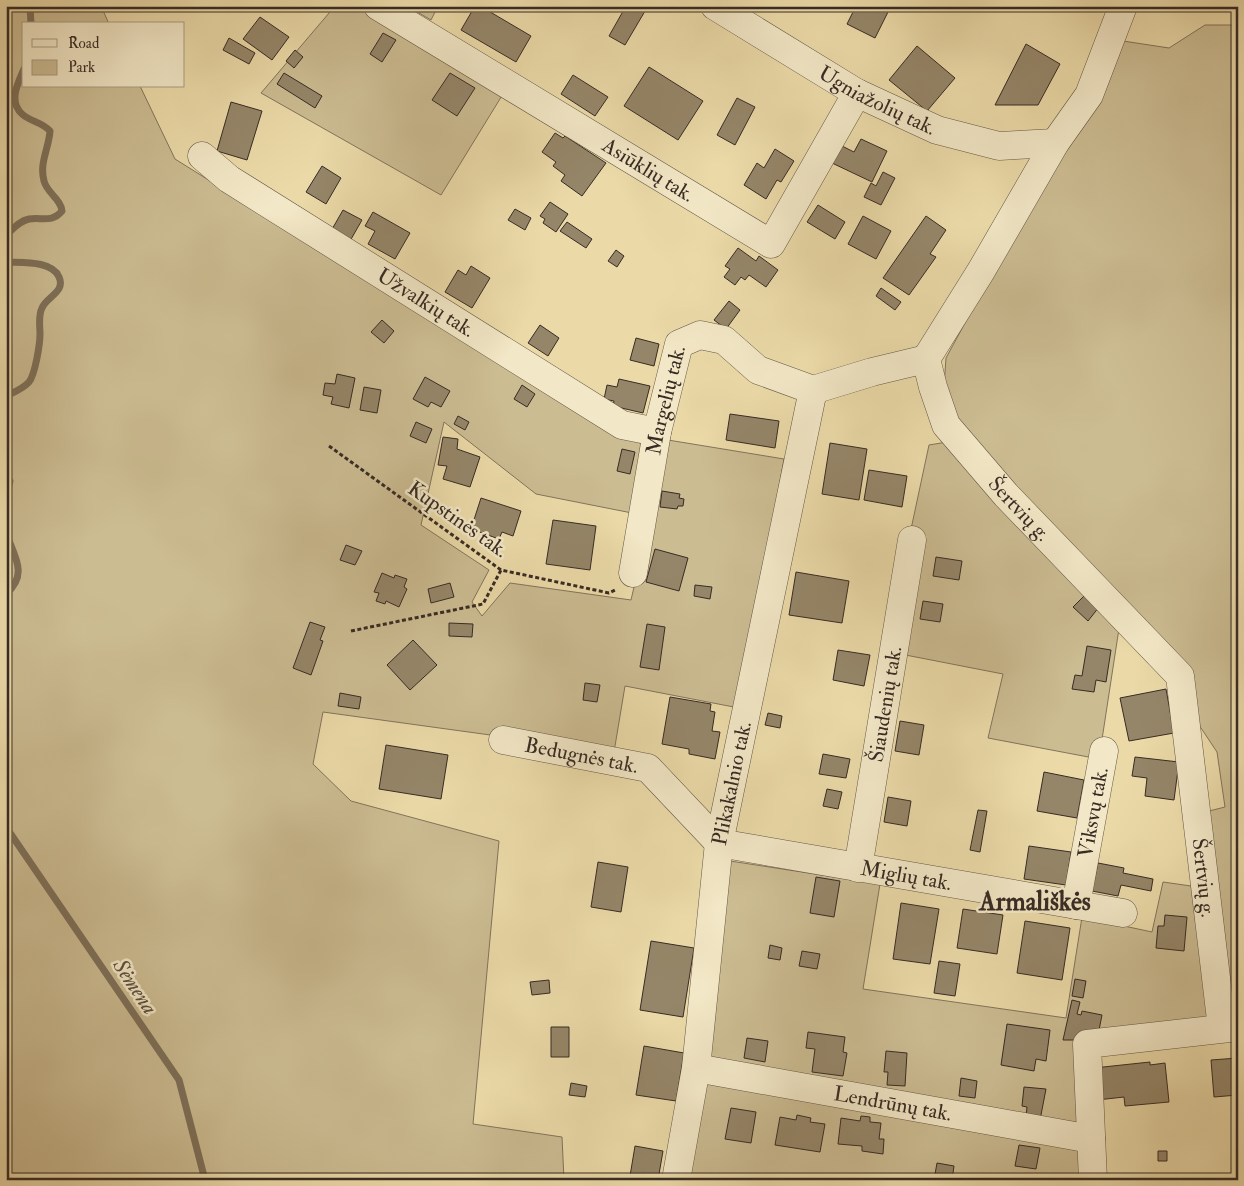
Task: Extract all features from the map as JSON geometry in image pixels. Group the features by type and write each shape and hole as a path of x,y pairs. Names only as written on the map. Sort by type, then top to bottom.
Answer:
{"street":[{"name":"Asiūklių tak.","path":"378,6 771,244 857,93"},
{"name":"Ugniažolių tak.","path":"715,6 857,93 937,130 999,146 1055,142"},
{"path":"813,390 872,372 926,359 981,271 1055,142 1089,94 1123,6"},
{"name":"Užvalkių tak.","path":"202,156 229,179 622,425 657,432"},
{"name":"Margelių tak.","path":"633,573 657,432 679,344 700,335 724,340 758,370 813,390"},
{"name":"Šertvių g.","path":"926,359 946,425 1006,495 1180,676 1230,1027 1088,1044 1093,1180"},
{"name":"Plikakalnio tak.","path":"676,1180 696,1068 719,843 813,390"},
{"name":"Šiaudenių tak.","path":"858,868 912,540"},
{"name":"Bedugnės tak.","path":"503,740 648,768 719,843"},
{"name":"Viksvų tak.","path":"1076,906 1104,751"},
{"name":"Miglių tak.","path":"719,843 1123,913"},
{"name":"Lendrūnų tak.","path":"696,1068 1091,1139"}],"path":[{"name":"Kupstinės tak.","path":"330,446 501,570 609,593 623,586 633,573"},
{"path":"351,631 482,604 501,570"}],"green space":[{"path":"6,6 101,6 108,22 22,22 22,88 141,88 175,159 608,430 647,446 632,513 536,494 444,422 421,525 489,570 472,602 482,616 510,583 631,600 668,440 784,459 739,708 625,686 614,752 323,712 313,764 351,801 499,841 473,1124 562,1137 564,1180 17,1180 6,1166"},
{"path":"335,6 367,6 503,94 441,195 261,93"},
{"path":"407,6 438,6 431,20"},
{"path":"1205,25 1238,25 1238,1019 1230,1009 1209,811 1225,807 1217,752 1197,722 1193,678 1056,527 974,450 957,424 944,387 946,358 1009,242 1123,41 1169,48"},
{"path":"947,442 1120,622 1099,759 988,738 1003,674 885,651 929,445"},
{"path":"730,861 880,884 863,989 1066,1018 1082,917 1152,932 1163,882 1198,887 1215,1023 1079,1041 1088,1180 681,1180"}],"building":[{"path":"475,6 480,6 531,36 516,62 461,30"},
{"path":"626,6 648,6 625,45 609,36"},
{"path":"856,6 891,6 875,38 847,24"},
{"path":"260,17 289,37 272,60 243,39"},
{"path":"383,33 396,40 382,62 370,54"},
{"path":"229,38 255,53 249,64 223,50"},
{"path":"1026,44 1060,64 1038,105 995,105"},
{"path":"917,46 955,78 927,111 889,80"},
{"path":"295,50 303,57 294,68 286,61"},
{"path":"649,67 703,101 678,140 624,106"},
{"path":"284,73 322,96 315,108 277,84"},
{"path":"450,73 475,88 457,116 432,100"},
{"path":"573,75 608,97 595,116 561,94"},
{"path":"737,98 755,107 735,145 717,135"},
{"path":"231,102 262,111 247,160 217,151"},
{"path":"555,133 563,138 565,136 606,163 582,196 561,181 565,175 553,166 556,162 542,152"},
{"path":"861,139 887,151 872,182 832,163 840,145 854,152"},
{"path":"775,149 794,161 781,182 777,180 766,199 744,185 757,163 764,168"},
{"path":"322,166 341,178 326,204 306,192"},
{"path":"883,172 895,178 881,205 864,197 871,183 876,186"},
{"path":"550,202 568,214 556,232 543,223 545,219 540,216"},
{"path":"818,205 845,222 835,239 807,222"},
{"path":"515,209 531,218 525,230 508,220"},
{"path":"343,210 362,220 350,241 331,231"},
{"path":"373,212 410,233 395,259 368,244 375,231 365,226"},
{"path":"863,216 891,231 876,259 848,244"},
{"path":"926,216 946,230 930,254 936,257 909,295 883,278"},
{"path":"567,222 592,239 586,248 560,231"},
{"path":"738,248 756,261 759,256 778,270 766,287 749,275 745,280 741,277 735,285 724,277 730,269 725,266"},
{"path":"616,250 624,256 617,267 608,261"},
{"path":"471,266 490,278 472,308 445,292 458,270 466,275"},
{"path":"881,288 901,302 895,310 876,296"},
{"path":"729,301 740,310 726,329 714,320"},
{"path":"382,320 394,331 384,343 371,332"},
{"path":"540,325 559,338 548,356 528,343"},
{"path":"636,338 659,344 654,366 630,360"},
{"path":"337,374 355,378 349,408 331,404 333,397 323,395 325,383 335,384"},
{"path":"425,377 450,391 441,407 431,402 428,407 413,399"},
{"path":"619,379 650,386 643,413 613,406 614,401 604,399 607,385 617,387"},
{"path":"522,385 535,394 527,407 514,399"},
{"path":"364,387 381,390 377,413 360,410"},
{"path":"730,414 779,421 775,448 726,440"},
{"path":"458,416 469,422 465,430 454,424"},
{"path":"416,422 432,429 426,443 410,436"},
{"path":"443,437 458,439 457,449 480,457 470,487 443,479 447,466 438,465"},
{"path":"830,443 867,449 859,500 822,494"},
{"path":"622,449 635,452 630,474 617,471"},
{"path":"869,470 907,476 902,507 864,500"},
{"path":"662,491 680,494 679,498 684,499 683,506 678,506 677,509 660,507"},
{"path":"481,498 521,511 513,536 502,532 499,539 471,529"},
{"path":"553,520 596,526 590,570 546,564"},
{"path":"346,545 362,551 355,565 340,560"},
{"path":"655,549 688,558 679,591 646,582"},
{"path":"936,557 962,561 959,580 933,576"},
{"path":"796,572 849,581 842,623 789,615"},
{"path":"382,573 394,578 395,575 407,579 404,587 407,589 399,607 386,601 385,604 376,601 379,593 374,592"},
{"path":"450,583 454,597 431,603 428,589"},
{"path":"695,585 712,587 710,599 694,596"},
{"path":"1086,594 1099,607 1088,621 1073,607"},
{"path":"923,601 943,604 940,622 920,619"},
{"path":"310,622 325,627 320,640 323,641 311,675 293,668"},
{"path":"449,623 473,624 472,637 449,636"},
{"path":"647,624 665,627 659,670 640,667"},
{"path":"413,640 437,665 410,690 387,665"},
{"path":"1087,646 1111,650 1106,682 1096,680 1094,692 1072,689 1075,675 1082,676"},
{"path":"838,650 870,655 864,686 833,680"},
{"path":"585,683 600,685 597,702 583,700"},
{"path":"1166,689 1174,733 1129,741 1120,698"},
{"path":"340,693 361,697 359,709 338,706"},
{"path":"670,697 711,704 710,711 715,712 712,731 720,732 715,759 689,754 689,749 662,744"},
{"path":"768,713 782,716 780,728 765,725"},
{"path":"900,721 924,725 919,755 895,751"},
{"path":"386,745 448,755 441,799 379,789"},
{"path":"823,754 850,759 846,778 819,774"},
{"path":"1135,757 1179,762 1174,800 1145,796 1147,778 1132,776"},
{"path":"1044,772 1084,780 1077,818 1037,811"},
{"path":"827,789 842,792 838,809 823,806"},
{"path":"888,797 911,801 907,826 884,822"},
{"path":"978,810 987,811 980,852 970,850"},
{"path":"1029,846 1071,852 1066,885 1024,879"},
{"path":"598,862 628,867 621,912 591,907"},
{"path":"1098,863 1124,868 1123,873 1153,879 1151,891 1121,885 1118,896 1092,891"},
{"path":"816,877 840,881 834,917 810,913"},
{"path":"901,903 939,909 930,964 893,959"},
{"path":"963,909 1003,915 997,954 957,948"},
{"path":"1165,915 1187,917 1184,951 1156,948 1158,926 1164,926"},
{"path":"1025,921 1070,928 1062,980 1017,973"},
{"path":"651,941 694,948 683,1017 640,1010"},
{"path":"770,945 782,948 780,960 768,958"},
{"path":"802,951 820,954 817,969 799,966"},
{"path":"939,961 960,964 955,996 934,993"},
{"path":"1075,979 1086,981 1083,998 1072,996"},
{"path":"549,980 550,993 532,995 530,982"},
{"path":"1072,1000 1080,1002 1077,1014 1081,1015 1082,1011 1102,1015 1097,1040 1063,1040"},
{"path":"1007,1024 1050,1030 1046,1061 1036,1059 1034,1071 1001,1065"},
{"path":"551,1027 569,1027 569,1057 551,1057"},
{"path":"808,1032 845,1037 843,1052 847,1053 843,1076 812,1072 815,1049 806,1048"},
{"path":"747,1038 768,1041 765,1062 744,1058"},
{"path":"644,1046 684,1053 676,1101 636,1095"},
{"path":"886,1051 907,1053 905,1086 887,1085 888,1072 884,1072"},
{"path":"1238,1058 1238,1095 1214,1097 1211,1060"},
{"path":"1150,1062 1150,1065 1165,1063 1169,1102 1125,1106 1124,1097 1097,1100 1094,1068"},
{"path":"961,1078 977,1081 975,1098 959,1096"},
{"path":"571,1083 587,1086 585,1097 569,1095"},
{"path":"1024,1087 1046,1089 1040,1120 1026,1118 1027,1107 1022,1106"},
{"path":"731,1108 756,1112 751,1143 725,1139"},
{"path":"797,1115 811,1118 810,1122 825,1124 820,1152 775,1145 780,1117 796,1120"},
{"path":"861,1116 870,1117 870,1122 881,1123 879,1139 884,1139 883,1154 862,1151 862,1146 838,1144 841,1118 860,1121"},
{"path":"1019,1145 1040,1148 1036,1169 1015,1166"},
{"path":"635,1146 663,1151 658,1180 630,1176"},
{"path":"1158,1151 1167,1151 1167,1161 1158,1161"},
{"path":"937,1163 954,1166 952,1180 934,1180"}],"waterway":[{"name":"Sėmena","path":"30,6 31,22"},
{"name":"Sėmena","path":"6,235 25,220 47,219 58,215 62,211 59,203 44,181 43,162 50,131 22,114 16,103 16,92 22,73"},
{"name":"Sėmena","path":"6,262 43,265 55,272 60,282 60,287 44,304 41,311 39,345 31,378 24,387 6,396"},
{"name":"Sėmena","path":"6,475 10,481 6,496"},
{"name":"Sėmena","path":"6,533 18,565 17,579 13,587 6,594"},
{"name":"Sėmena","path":"6,827 179,1080 205,1180"}],"district":[{"name":"Armališkės","path":"1035,901"}]}
